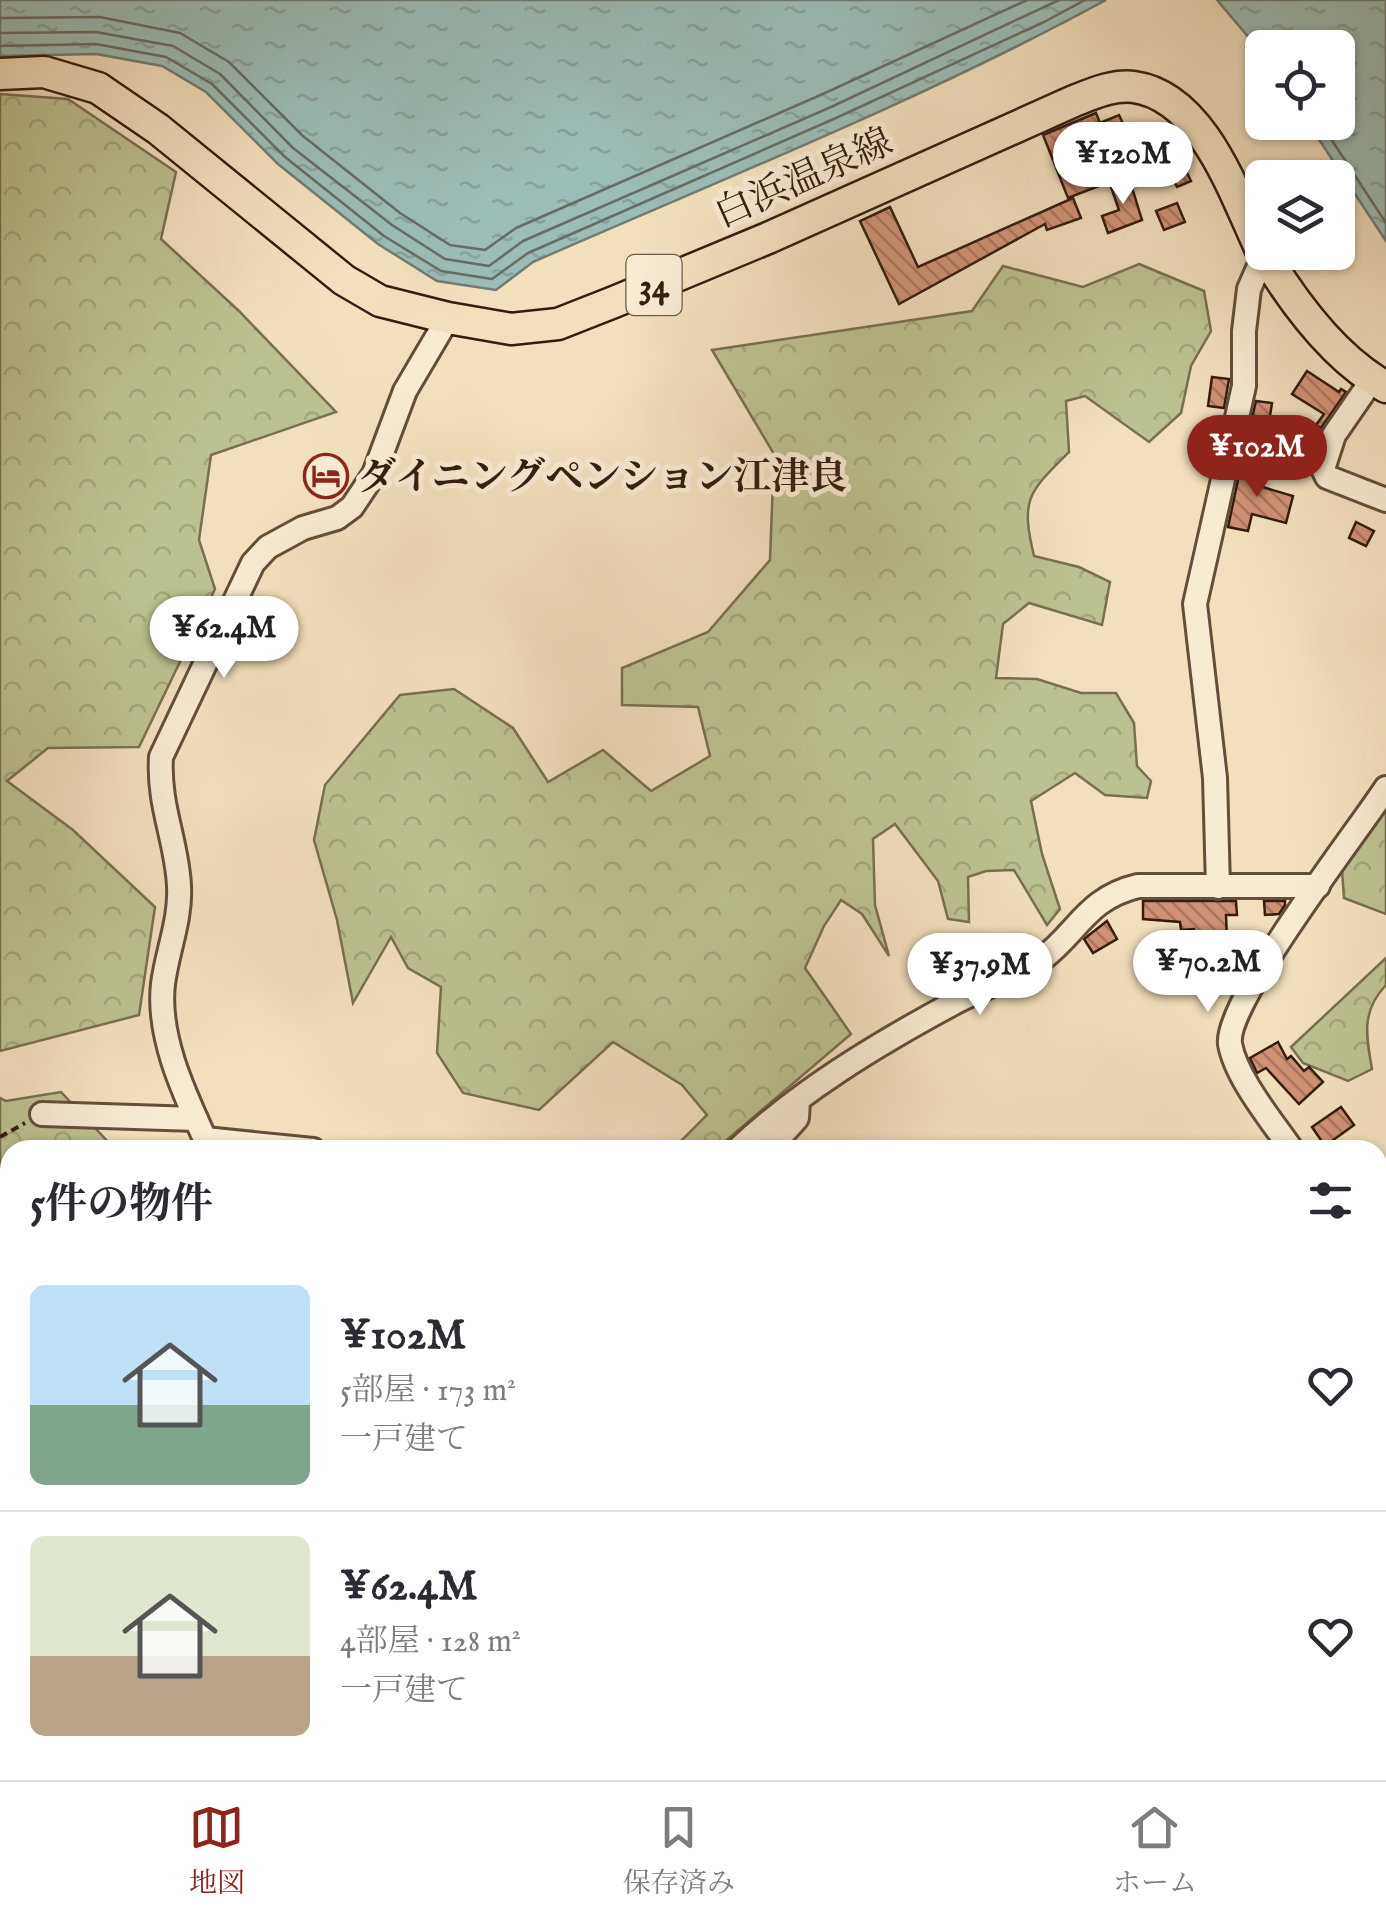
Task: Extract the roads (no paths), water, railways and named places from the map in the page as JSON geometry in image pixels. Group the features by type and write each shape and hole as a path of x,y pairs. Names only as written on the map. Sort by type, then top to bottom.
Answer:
{"main road":[{"name":"白浜温泉線","path":"0,74 44,72 98,88 158,129 344,280 380,300 510,329 558,324 768,238 1104,90 1132,86 1166,96 1196,123 1245,218"},
{"name":"白浜温泉線","path":"1274,270 1336,347 1379,383"}],"street":[{"path":"1218,887 1215,778 1196,604 1244,386 1244,331 1249,290 1257,270"},
{"path":"201,1136 166,1028 162,990 176,924 179,886 159,786 161,756 253,563 268,547 303,528 337,518 352,507 374,474 405,391 448,318"},
{"path":"1379,383 1334,434 1322,469 1326,478 1386,500"},
{"path":"1286,1140 1240,1070 1230,1042 1234,1020 1261,970 1386,788"},
{"path":"749,1140 798,1100 901,1032 1042,958 1080,919 1115,892 1138,886 1318,886"},
{"path":"777,1140 797,1118 798,1100"},
{"path":"42,1114 233,1140"}],"water":[{"path":"0,0 1106,0 894,105 533,262 496,290 437,281 378,244 278,164 206,92 162,66 96,54 0,56"},
{"path":"1217,0 1386,0 1386,241 1355,194 1355,160 1332,160 1319,140 1355,140 1355,30 1245,33"}],"place":[{"name":"ダイニングペンション江津良","path":"326,476"}]}
